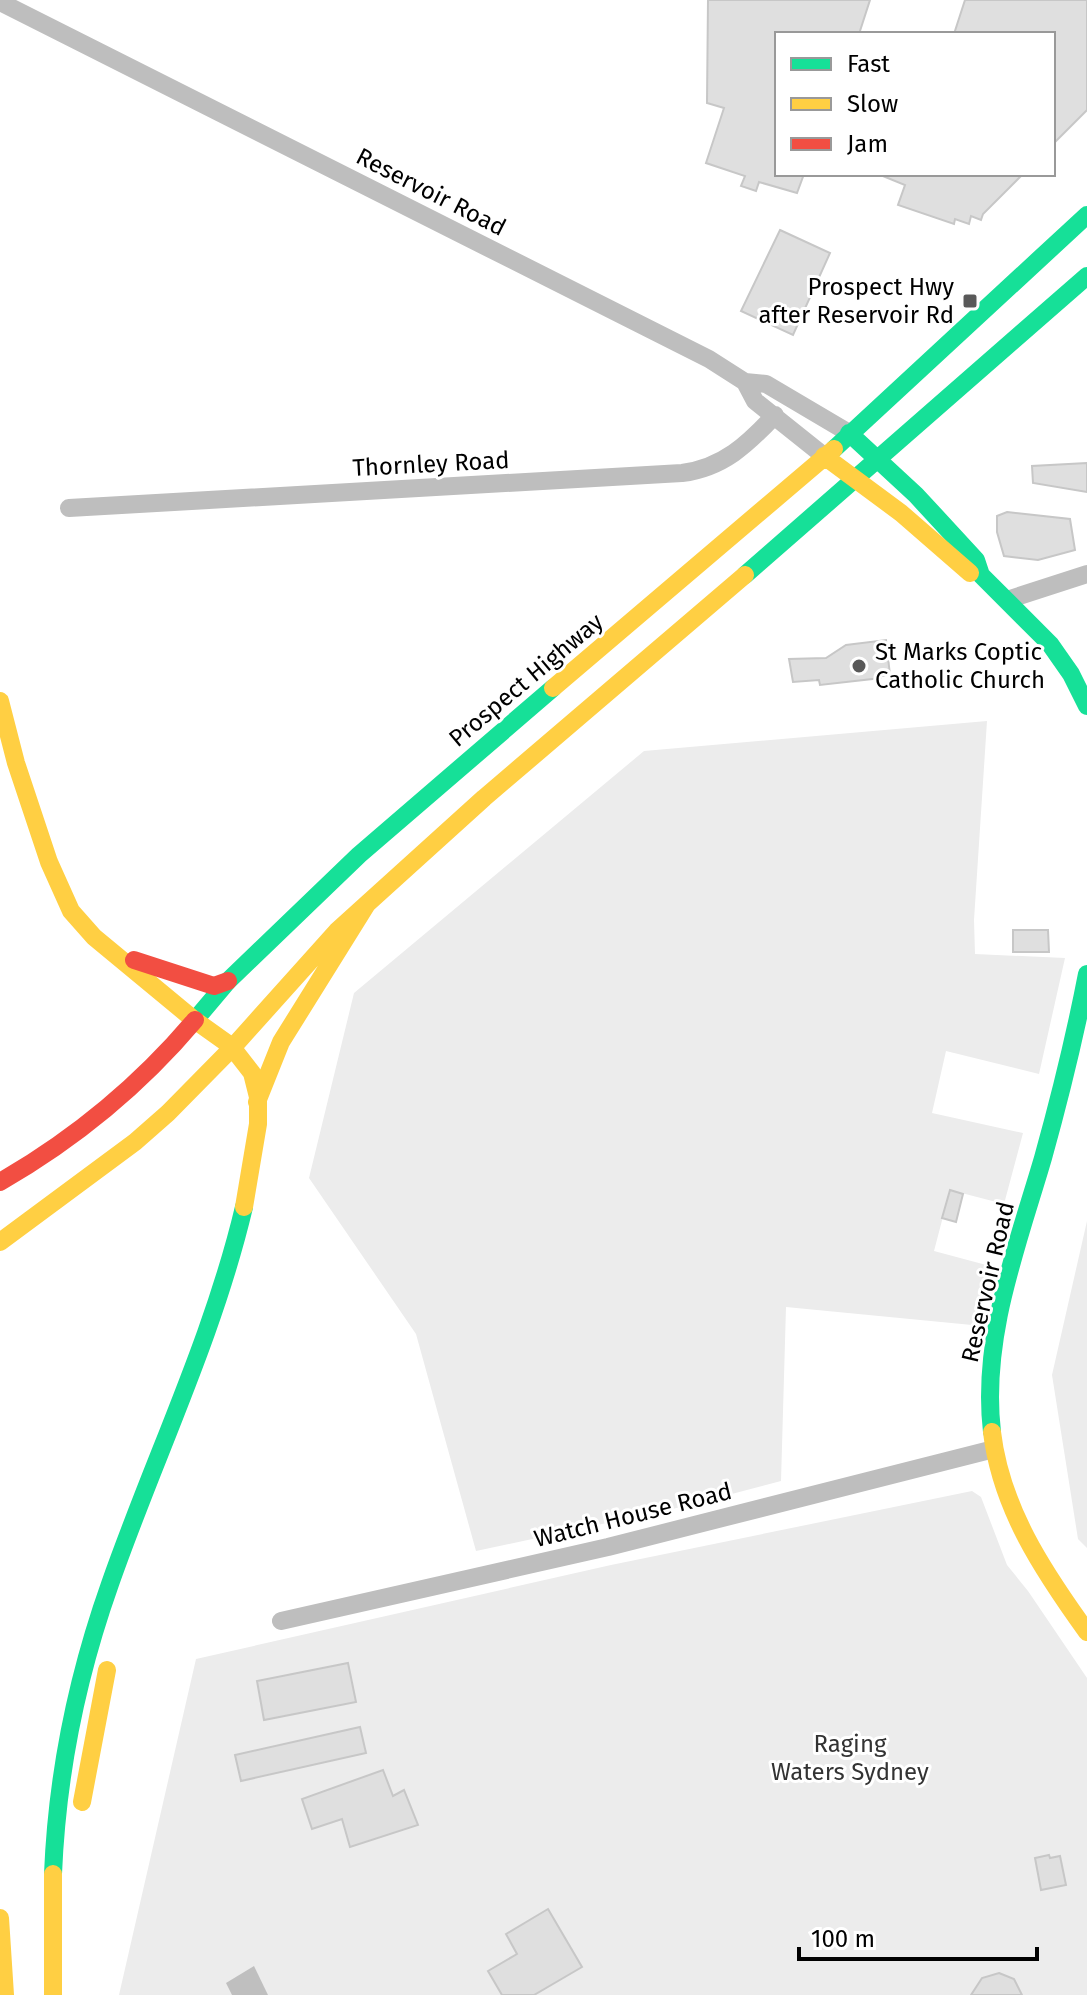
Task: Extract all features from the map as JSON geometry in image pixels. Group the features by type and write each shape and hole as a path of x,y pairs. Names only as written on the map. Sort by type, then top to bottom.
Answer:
{"main road":[{"name":"Prospect Highway","path":"6,1178 127,1090 168,1053 228,981 359,855 775,501 1087,215"},
{"path":"3,1240 135,1142 233,1047 337,931 484,798 857,480 1087,276"},
{"name":"Reservoir Road","path":"849,433 880,459 976,560 981,575 1050,644 1071,674 1087,706"},
{"name":"Reservoir Road","path":"824,456 901,513 965,571 981,575"},
{"path":"0,701 22,783 61,892 76,919 93,938 233,1047 251,1072 257,1102 255,1153 242,1221 225,1281 136,1512 91,1642 70,1728 58,1799 52,1863 50,1931 53,1995"},
{"path":"257,1102 281,1042 367,904"},
{"path":"114,953 214,986 228,981"},
{"name":"Reservoir Road","path":"1087,974 1061,1094 1000,1315 990,1386 994,1449 1004,1488 1021,1530 1047,1575 1087,1632"},
{"path":"127,1593 136,1512"},
{"path":"80,1818 93,1735 111,1655"},
{"path":"61,1995 71,1902"},
{"path":"0,1918 5,1995"}],"street":[{"name":"Reservoir Road","path":"4,4 709,359 745,382 766,384 849,433"},
{"name":"Reservoir Road","path":"745,382 755,401 824,456"},
{"name":"Thornley Road","path":"69,508 698,471 731,456 775,415"},
{"path":"1007,600 1087,574"},
{"name":"Watch House Road","path":"281,1621 608,1547 994,1449"}],"green space":[{"path":"987,721 974,920 975,954 1065,958 1039,1074 946,1051 932,1113 1023,1133 1004,1204 950,1190 934,1251 990,1266 972,1325 786,1307 781,1481 686,1506 476,1551 416,1334 309,1178 354,993 644,751"},
{"path":"1087,1221 1087,1548 1078,1539 1052,1375"},
{"name":"Raging Waters Sydney","path":"972,1491 981,1497 1007,1565 1087,1678 1087,1995 119,1995 196,1659 611,1565"}],"shaded area":[{"path":"254,1966 268,1995 232,1995 226,1983"}],"building":[{"path":"708,0 870,0 860,32 775,32 775,176 803,176 797,193 759,182 756,191 741,186 745,176 706,163 724,108 707,103"},
{"path":"965,0 1087,0 1087,110 1055,142 1055,32 955,32"},
{"path":"883,176 1021,176 983,214 981,220 971,216 969,224 955,219 954,224 898,205 905,185"},
{"path":"780,230 830,253 793,335 741,311"},
{"path":"1087,463 1087,492 1033,483 1032,466"},
{"path":"1007,512 1070,519 1075,550 1038,560 1004,556 997,532 997,516"},
{"name":"St Marks Coptic Catholic Church","path":"886,640 890,675 820,685 819,680 793,682 789,659 826,658 846,645"},
{"path":"1013,930 1048,930 1049,952 1013,952"},
{"path":"950,1190 963,1194 956,1222 942,1218"},
{"path":"348,1663 356,1702 264,1720 257,1681"},
{"path":"360,1727 366,1753 241,1781 235,1755"},
{"path":"383,1770 393,1796 404,1790 418,1825 350,1847 342,1819 312,1829 302,1799"},
{"path":"1049,1855 1050,1858 1060,1856 1066,1885 1041,1890 1035,1858"},
{"path":"548,1909 582,1967 534,1995 502,1995 488,1971 517,1954 506,1934"},
{"path":"999,1973 1014,1979 1022,1995 971,1995 982,1978"}],"traffic: fast":[{"path":"834,449 1087,215"},
{"path":"745,575 1087,276"},
{"path":"849,433 916,495 976,560 981,575 1050,644 1071,674 1087,706"},
{"path":"195,1020 228,981 359,855 553,688"},
{"path":"992,1432 990,1397 996,1327 1055,1112 1087,974"},
{"path":"53,1874 64,1763 98,1619 216,1303 244,1207"}],"traffic: slow":[{"path":"553,688 834,449"},
{"path":"824,456 901,513 970,573"},
{"path":"233,1047 337,931 484,798 745,575"},
{"path":"0,701 16,763 49,862 71,911 94,937 193,1019 231,1046 252,1073 258,1097 258,1124 244,1207"},
{"path":"257,1102 281,1042 367,904"},
{"path":"0,1242 135,1142 233,1047"},
{"path":"992,1432 1004,1487 1014,1513 1040,1562 1087,1632"},
{"path":"82,1802 107,1670"},
{"path":"53,1874 53,1995"},
{"path":"0,1918 5,1995"}],"traffic: jam":[{"path":"134,960 214,986 228,981"},
{"path":"0,1182 54,1148 105,1109 152,1066 195,1020"}],"place":[{"name":"Prospect Hwy after Reservoir Rd","path":"970,301"},
{"name":"St Marks Coptic Catholic Church","path":"859,666"}]}
